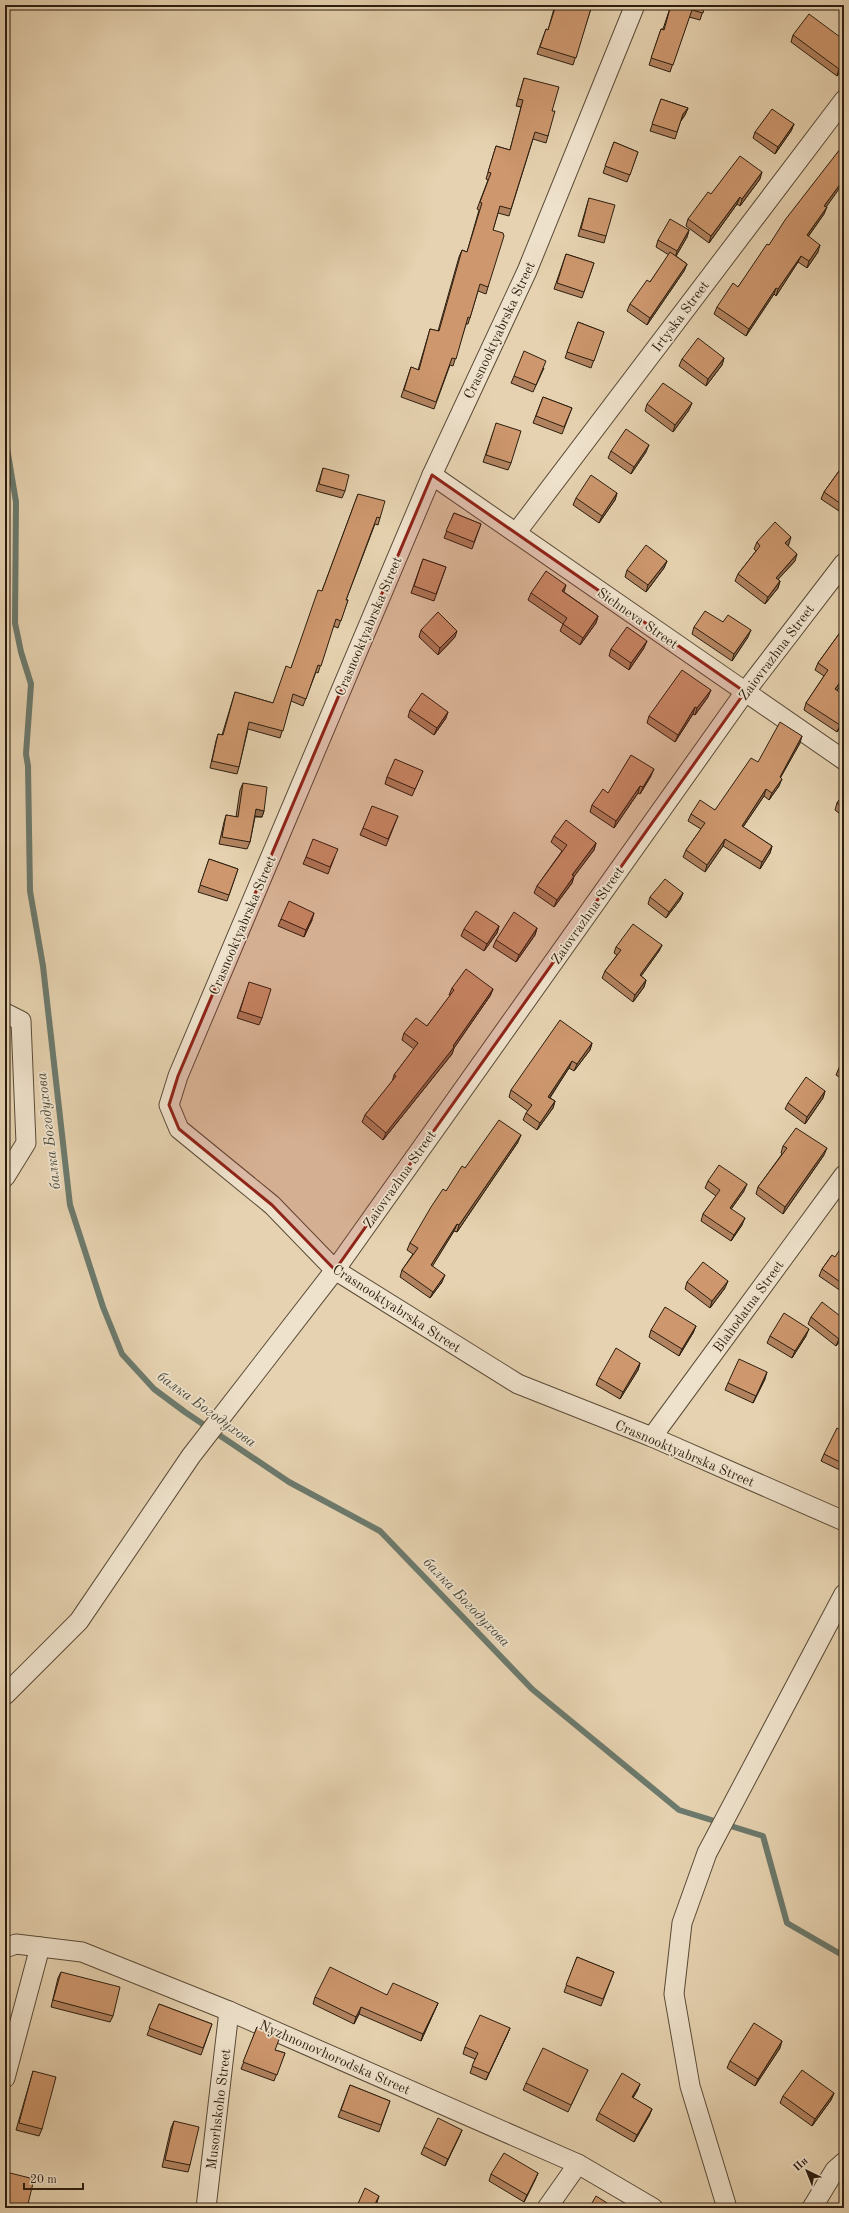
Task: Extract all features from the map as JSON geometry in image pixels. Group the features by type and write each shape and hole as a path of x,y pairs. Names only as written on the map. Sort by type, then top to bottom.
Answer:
{"street":[{"name":"Crasnooktyabrska Street","path":"635,5 527,271 432,475 178,1076 169,1106 179,1129 272,1205 335,1270 518,1384 652,1437 844,1521"},
{"name":"Irtyska Street","path":"516,533 844,100"},
{"name":"Sichneva Street","path":"432,475 844,760"},
{"name":"Zaiovrazhna Street","path":"5,1695 79,1621 191,1456 236,1401 335,1270 745,692 844,563"},
{"path":"5,1013 20,1021 26,1143 5,1177"},
{"name":"Blahodatna Street","path":"652,1437 844,1175"},
{"path":"727,2208 690,2086 674,1994 682,1923 707,1853 844,1594"},
{"name":"Nyzhnonovhorodska Street","path":"5,1948 16,1944 82,1952 229,2011 578,2164 653,2208"},
{"path":"5,2078 40,1947"},
{"name":"Musorhskoho Street","path":"206,2208 229,2011"},
{"path":"812,2208 835,2170 844,2162"},
{"path":"547,2208 578,2164"}],"highlighted area":[{"path":"432,475 745,692 335,1270 272,1205 179,1129 169,1105 178,1076"}],"building":[{"path":"556,5 592,5 576,58 540,47 546,29 548,30"},
{"path":"671,5 705,5 703,13 692,10 673,65 651,58 661,29 664,30"},
{"path":"809,14 844,40 844,63 839,69 793,35"},
{"path":"524,78 559,87 552,111 555,111 548,136 535,132 511,209 500,206 493,230 503,233 504,236 488,287 480,284 470,318 468,317 456,359 452,358 436,402 404,390 411,367 419,370 430,329 439,331 462,250 467,252 482,203 480,202 491,173 488,172 496,146 510,150 523,100 518,99"},
{"path":"661,99 688,108 683,114 677,132 652,124"},
{"path":"772,109 794,124 778,147 755,132"},
{"path":"614,142 638,152 630,175 605,166"},
{"path":"844,144 844,179 824,206 827,207 807,235 820,245 809,261 801,256 778,289 776,288 749,329 717,307 733,283 738,287 767,244 769,245 785,220"},
{"path":"740,156 762,172 742,199 740,197 711,236 688,219 708,192 711,194"},
{"path":"589,198 615,205 606,236 581,229"},
{"path":"670,219 689,230 677,251 658,240"},
{"path":"670,252 687,264 650,318 630,304 647,280 650,282"},
{"path":"566,254 594,263 584,292 557,283"},
{"path":"578,322 604,332 594,361 567,352"},
{"path":"698,338 724,358 708,379 682,359"},
{"path":"524,351 546,361 536,385 514,376"},
{"path":"663,383 692,403 675,425 647,404"},
{"path":"543,397 572,408 564,427 536,416"},
{"path":"496,423 521,431 511,463 486,455"},
{"path":"626,429 649,445 634,467 611,451"},
{"path":"844,464 844,506 824,492"},
{"path":"323,468 349,475 345,491 319,484"},
{"path":"591,475 617,493 602,516 576,498"},
{"path":"358,494 385,501 380,518 377,517 346,600 348,600 341,621 336,619 321,666 318,665 306,699 293,694 283,731 249,722 239,767 212,761 218,734 223,735 235,692 273,703 286,666 291,668 318,590 322,591"},
{"path":"454,513 481,524 474,542 446,531"},
{"path":"775,522 791,537 785,543 797,554 776,578 780,581 768,597 738,574 760,546 757,542"},
{"path":"646,545 667,561 648,585 627,570"},
{"path":"423,559 446,567 436,594 414,586"},
{"path":"546,571 566,585 562,591 598,616 583,638 563,624 567,618 531,593"},
{"path":"705,611 723,622 728,615 751,630 734,654 694,627"},
{"path":"438,612 457,631 440,648 421,630"},
{"path":"627,627 647,641 631,663 611,649"},
{"path":"844,627 844,677 835,689 844,695 844,718 840,725 806,703 828,670 818,663"},
{"path":"682,670 711,690 697,708 695,707 678,735 649,716"},
{"path":"422,693 448,712 437,728 410,710"},
{"path":"780,722 802,736 780,777 782,779 772,793 766,789 742,826 772,846 762,862 725,839 707,865 686,850 705,823 691,814 700,800 715,810 751,758 758,762"},
{"path":"631,755 654,769 643,787 640,786 616,821 592,805 603,789 608,793"},
{"path":"395,759 423,771 415,789 387,777"},
{"path":"243,783 267,787 264,811 256,809 250,842 222,837 226,815 238,817"},
{"path":"844,793 844,808 837,803"},
{"path":"372,806 398,816 388,839 363,828"},
{"path":"566,820 596,843 572,875 574,876 557,900 537,886 567,845 554,836"},
{"path":"313,839 338,849 330,867 306,857"},
{"path":"209,859 238,869 229,895 200,885"},
{"path":"665,879 683,893 669,912 650,897"},
{"path":"289,901 314,913 306,930 281,919"},
{"path":"476,911 499,926 487,944 464,929"},
{"path":"514,912 537,928 519,955 496,940"},
{"path":"633,924 662,945 640,975 646,980 635,995 605,971 621,950 616,947"},
{"path":"466,969 493,989 453,1046 454,1047 386,1133 365,1115 396,1076 394,1075 418,1043 404,1033 416,1018 427,1026 454,990 452,988"},
{"path":"249,982 271,989 262,1018 240,1011"},
{"path":"560,1020 592,1043 577,1064 572,1061 548,1097 555,1101 540,1123 526,1113 532,1105 511,1090"},
{"path":"844,1060 844,1072 839,1068"},
{"path":"806,1077 825,1091 807,1117 788,1103"},
{"path":"499,1120 521,1135 459,1225 457,1224 431,1265 445,1275 433,1292 402,1270 418,1248 410,1243 443,1189 446,1191 462,1166 465,1168"},
{"path":"796,1128 827,1148 785,1207 758,1187 787,1148 783,1146"},
{"path":"719,1165 747,1184 730,1208 745,1218 734,1235 703,1214 720,1190 708,1181"},
{"path":"844,1243 843,1284 822,1269 832,1255 835,1257"},
{"path":"703,1262 728,1281 712,1301 687,1282"},
{"path":"822,1302 844,1319 844,1332 839,1339 811,1317"},
{"path":"665,1307 696,1326 682,1349 651,1330"},
{"path":"784,1313 809,1329 795,1351 770,1336"},
{"path":"616,1348 640,1363 623,1392 599,1378"},
{"path":"739,1359 767,1372 756,1396 728,1383"},
{"path":"837,1428 844,1432 844,1464 824,1454"},
{"path":"577,1957 614,1972 603,1999 566,1985"},
{"path":"330,1967 387,1995 393,1983 438,2003 423,2034 361,2007 356,2017 315,1997"},
{"path":"61,1972 120,1987 113,2016 53,2000"},
{"path":"159,2004 212,2024 203,2048 149,2028"},
{"path":"480,2015 510,2028 489,2073 472,2066 478,2053 465,2047"},
{"path":"754,2023 782,2041 758,2079 730,2061"},
{"path":"257,2027 280,2037 275,2050 285,2053 277,2075 243,2062"},
{"path":"543,2048 588,2070 571,2105 526,2083"},
{"path":"802,2070 834,2093 815,2119 783,2096"},
{"path":"33,2071 56,2077 42,2129 19,2123"},
{"path":"622,2073 640,2084 632,2097 652,2109 637,2135 599,2113"},
{"path":"350,2085 390,2101 381,2125 341,2110"},
{"path":"438,2118 462,2130 448,2159 424,2147"},
{"path":"174,2121 199,2127 190,2165 165,2160"},
{"path":"504,2153 538,2173 527,2195 491,2174"},
{"path":"6,2172 34,2179 27,2208 16,2208 5,2205"},
{"path":"365,2188 379,2196 373,2208 356,2208"},
{"path":"596,2196 615,2208 589,2208"}],"waterway":[{"name":"балка Богодухова","path":"5,436 16,502 15,623 21,652 31,684 26,754 28,766 30,891 43,966 70,1205 103,1307 122,1354 154,1389 185,1412 289,1482 380,1531 532,1689 679,1810 763,1836 787,1923 844,1956"}]}
